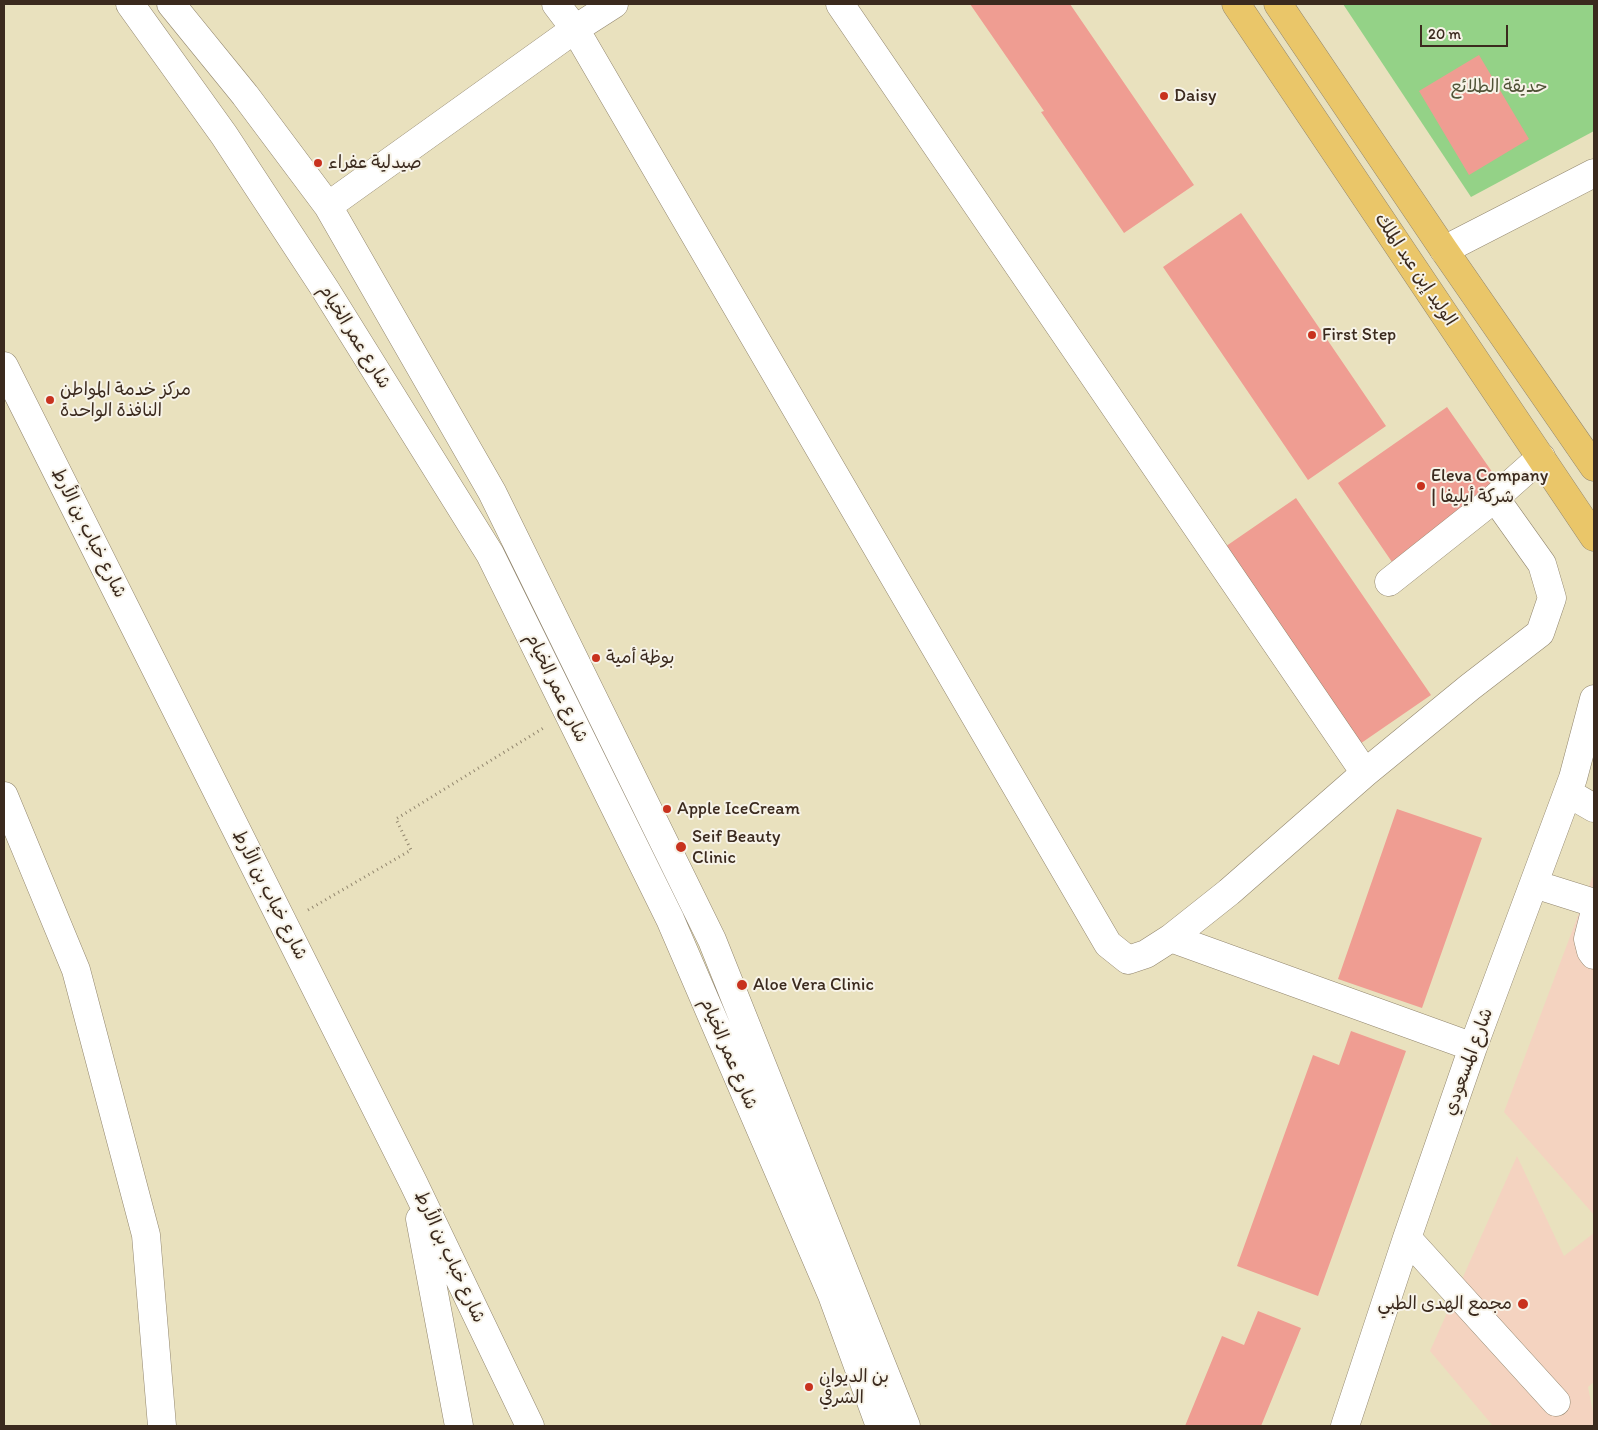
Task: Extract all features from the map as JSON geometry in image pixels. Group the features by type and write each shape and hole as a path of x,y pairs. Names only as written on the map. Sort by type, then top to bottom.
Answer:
{"main road":[{"name":"الوليد إبن عبد الملك","path":"1236,4 1594,537"},
{"name":"الوليد إبن عبد الملك","path":"1278,4 1444,250 1594,467"}],"street":[{"name":"شارع عمر الخيام","path":"130,4 224,135 325,289 490,554 670,919 832,1295 880,1426"},
{"name":"شارع عمر الخيام","path":"170,4 245,95 328,206 492,492 712,940 906,1426"},
{"path":"556,4 575,28 1108,944 1128,960 1146,954 1171,938 1229,892 1365,772 1540,632 1552,598 1542,564 1495,498"},
{"path":"328,206 575,28 614,4"},
{"path":"840,4 1365,772"},
{"path":"1444,250 1594,173"},
{"name":"شارع خباب بن الأرط","path":"4,366 413,1182 530,1426"},
{"path":"1389,582 1495,498 1541,457"},
{"name":"شارع المسعودي","path":"1345,1426 1473,1047 1571,786 1594,699"},
{"path":"1594,740 1571,786 1594,808"},
{"path":"4,796 76,970 146,1235 162,1426"},
{"path":"1534,884 1594,903"},
{"path":"1594,915 1588,939 1594,955"},
{"path":"1171,938 1473,1047"},
{"path":"413,1182 459,1426"},
{"path":"1407,1238 1556,1402"}],"path":[{"path":"284,924 411,850 396,819 568,713"}],"shaded area":[{"path":"1594,873 1594,1215 1504,1112"},
{"name":"مجمع الهدى الطبي","path":"1517,1156 1564,1256 1594,1233 1594,1382 1588,1387 1594,1426 1493,1426 1430,1351"}],"green space":[{"name":"حديقة الطلائع","path":"1343,4 1594,4 1594,131 1471,197"}],"building":[{"path":"970,4 1070,4 1194,185 1124,233 1041,112 1044,111"},
{"path":"1479,55 1529,139 1469,175 1419,91"},
{"path":"1241,213 1386,426 1308,480 1163,267"},
{"name":"Eleva Company | شركة أيليفا","path":"1447,407 1504,489 1394,565 1338,483"},
{"path":"1296,498 1431,695 1354,748 1219,551"},
{"path":"1397,809 1482,838 1422,1008 1338,979"},
{"path":"1351,1031 1406,1051 1318,1296 1237,1266 1313,1055 1339,1065"},
{"path":"1258,1311 1301,1328 1261,1426 1185,1426 1222,1336 1244,1345"}],"place":[{"name":"Daisy","path":"1164,96"},
{"name":"صيدلية عفراء","path":"318,163"},
{"name":"First Step","path":"1312,335"},
{"name":"مركز خدمة المواطن النافذة الواحدة","path":"50,400"},
{"name":"Eleva Company | شركة أيليفا","path":"1421,486"},
{"name":"بوظة أمية","path":"596,658"},
{"name":"Apple IceCream","path":"667,809"},
{"name":"Seif Beauty Clinic","path":"681,847"},
{"name":"Aloe Vera Clinic","path":"742,985"},
{"name":"مجمع الهدى الطبي","path":"1523,1304"},
{"name":"بن الديوان الشرقي","path":"809,1387"}]}
